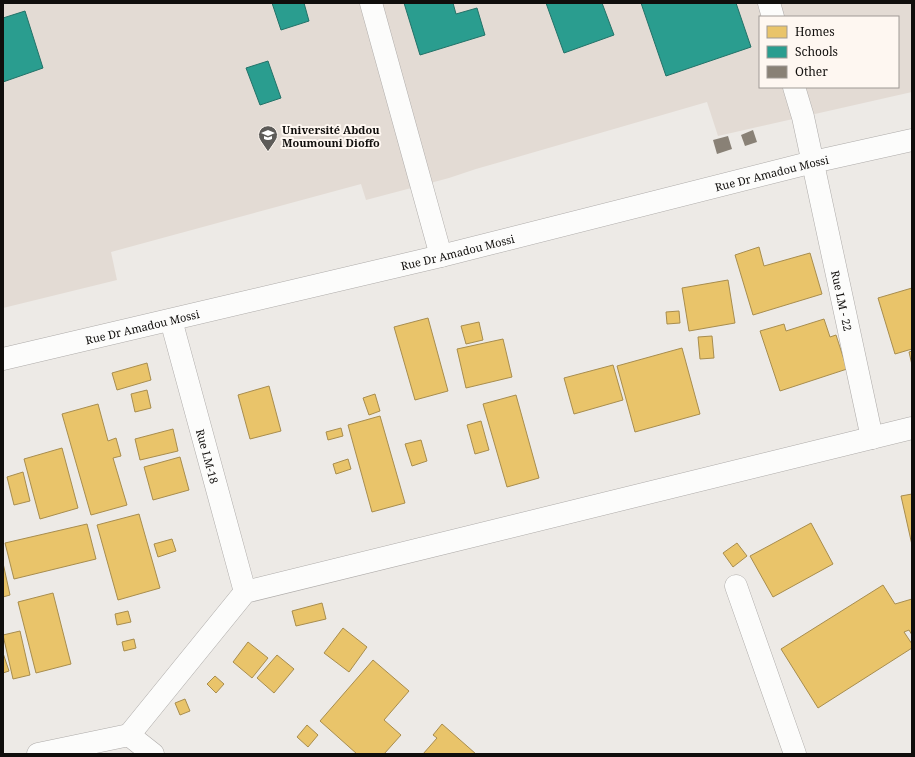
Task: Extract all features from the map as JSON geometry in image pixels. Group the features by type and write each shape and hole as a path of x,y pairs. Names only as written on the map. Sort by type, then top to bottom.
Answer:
{"street":[{"path":"371,3 441,256"},
{"path":"769,3 773,16"},
{"name":"Rue LM - 22","path":"794,88 803,117 813,162 872,438"},
{"name":"Rue Dr Amadou Mossi","path":"3,359 441,256 813,162 912,140"},
{"name":"Rue LM-18","path":"171,320 245,592"},
{"path":"38,754 128,734 245,592 912,428"},
{"path":"736,586 795,754"},
{"path":"128,734 153,754"}],"shaded area":[{"name":"Université Abdou Moumouni Dioffo","path":"3,3 912,3 912,92 718,136 707,102 449,178 366,200 361,184 111,252 117,280 3,308"}],"building: Homes":[{"path":"759,247 764,266 810,253 822,294 753,315 735,255"},
{"path":"728,280 735,323 689,331 682,288"},
{"path":"912,288 912,349 895,354 878,298"},
{"path":"679,311 680,323 667,324 666,312"},
{"path":"428,318 448,391 415,400 394,327"},
{"path":"824,319 830,337 836,335 847,369 780,391 760,331 784,324 786,331"},
{"path":"479,322 483,340 466,344 461,326"},
{"path":"712,336 714,358 700,359 698,337"},
{"path":"503,339 512,377 466,388 457,349"},
{"path":"682,348 700,414 635,432 617,366"},
{"path":"912,351 912,365 909,352"},
{"path":"147,363 151,380 117,390 112,373"},
{"path":"613,365 623,400 574,414 564,378"},
{"path":"269,386 281,431 250,439 238,395"},
{"path":"147,390 151,408 135,412 131,394"},
{"path":"375,394 380,411 369,415 363,398"},
{"path":"516,395 539,478 507,487 483,404"},
{"path":"98,404 108,441 116,438 121,456 113,458 127,505 91,515 62,414"},
{"path":"380,416 405,503 372,512 348,425"},
{"path":"481,421 489,450 475,454 467,425"},
{"path":"341,428 343,436 328,440 326,432"},
{"path":"173,429 178,451 140,460 135,439"},
{"path":"421,440 427,461 412,466 405,444"},
{"path":"62,448 78,508 40,519 24,459"},
{"path":"180,457 189,490 153,500 144,467"},
{"path":"348,459 351,469 336,474 333,464"},
{"path":"23,472 30,501 14,505 7,477"},
{"path":"912,494 912,545 901,496"},
{"path":"139,514 160,588 118,600 97,525"},
{"path":"811,523 833,564 773,597 750,556"},
{"path":"87,524 96,559 14,579 5,543"},
{"path":"172,539 176,551 158,557 154,544"},
{"path":"737,543 747,556 733,567 723,553"},
{"path":"3,563 10,595 3,597"},
{"path":"883,585 895,604 912,599 912,635 909,630 904,632 912,644 912,648 818,708 781,649"},
{"path":"53,593 71,664 36,673 18,602"},
{"path":"322,603 326,619 296,626 292,611"},
{"path":"128,611 131,622 117,625 115,614"},
{"path":"343,628 367,647 349,672 324,653"},
{"path":"20,631 30,675 13,679 3,635"},
{"path":"134,639 136,648 124,651 122,642"},
{"path":"248,642 268,658 252,678 233,662"},
{"path":"3,653 9,671 3,673"},
{"path":"277,655 294,669 274,693 257,678"},
{"path":"373,660 409,691 384,720 401,735 384,754 357,754 320,721"},
{"path":"215,676 224,684 216,693 207,684"},
{"path":"185,699 190,711 180,715 175,703"},
{"path":"442,724 476,754 423,754 437,738 433,735"},
{"path":"307,725 318,735 308,747 297,737"}],"building: Schools":[{"path":"272,3 304,3 309,21 281,30"},
{"path":"404,3 453,3 456,14 477,8 485,35 420,55"},
{"path":"546,3 602,3 614,35 564,53"},
{"path":"641,3 736,3 751,47 666,76"},
{"path":"25,11 43,68 3,82 3,18"},
{"path":"268,61 281,98 260,105 246,68"}],"building: Other":[{"path":"753,130 757,142 745,146 741,135"},
{"path":"728,136 732,149 717,154 713,140"}],"place":[{"name":"Université Abdou Moumouni Dioffo","path":"268,152"}]}
